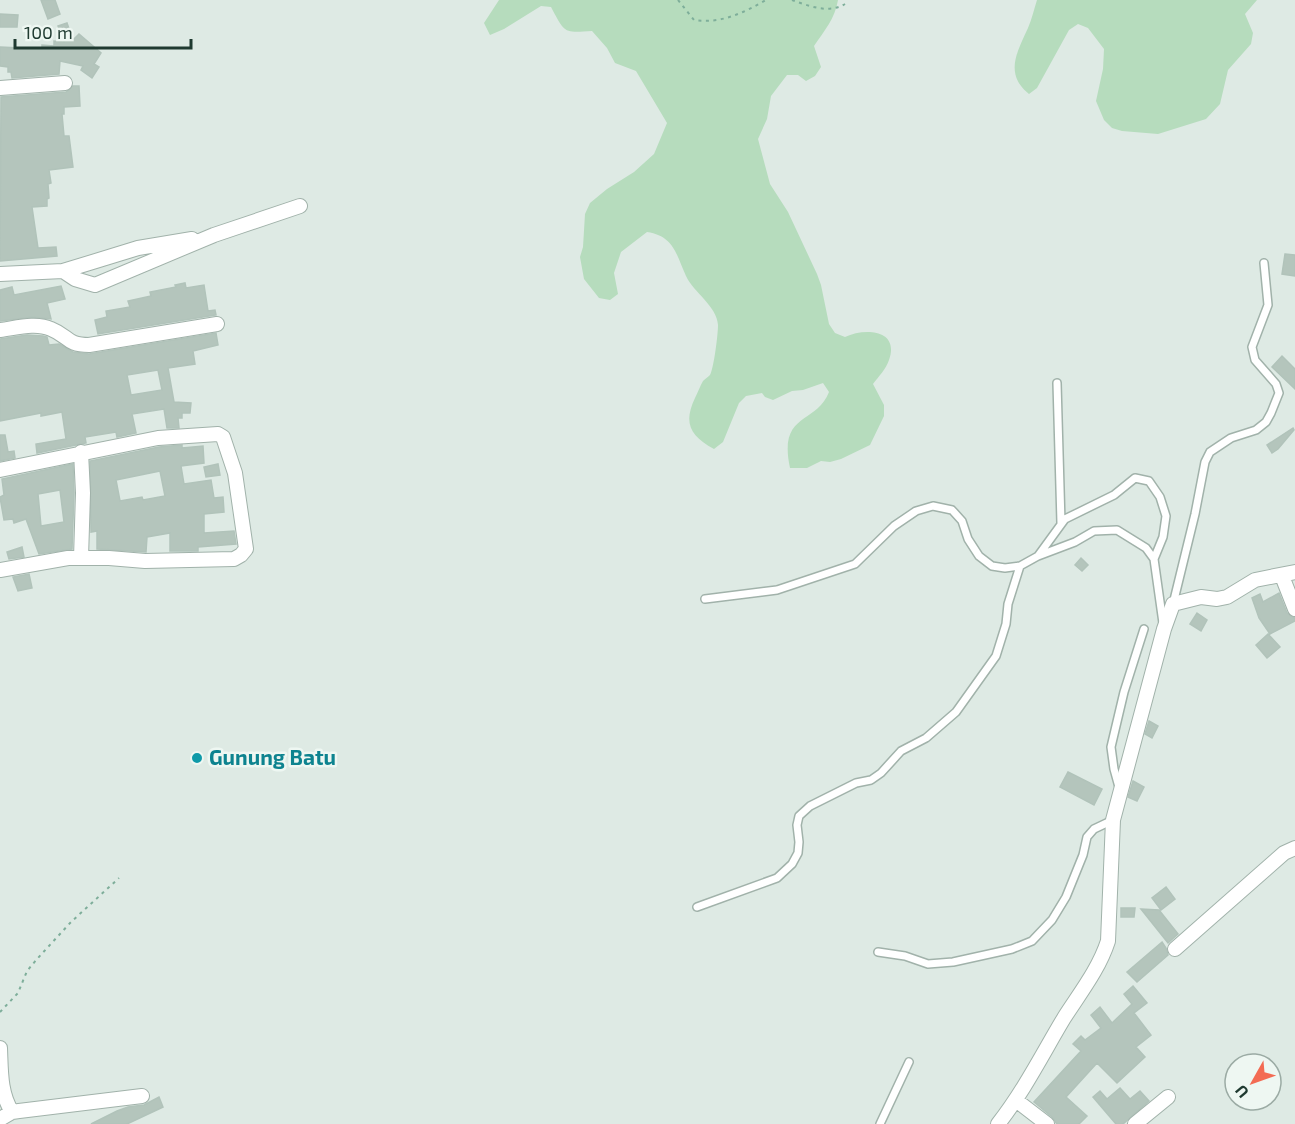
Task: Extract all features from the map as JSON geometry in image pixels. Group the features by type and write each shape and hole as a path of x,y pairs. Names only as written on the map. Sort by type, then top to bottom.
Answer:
{"street":[{"path":"0,88 64,83"},
{"path":"63,271 75,279 95,285 214,236 300,206"},
{"path":"0,274 63,271 138,248 214,236"},
{"path":"0,330 43,326 56,331 73,344 89,345 217,324"},
{"path":"0,470 158,438 218,434 223,437 235,473 246,549 234,559 145,561 81,558 45,561 0,570"},
{"path":"81,452 83,494 81,558"},
{"path":"998,1124 1017,1101 1063,1020 1102,958 1108,941 1113,820 1164,629 1173,604 1201,597 1217,599 1227,597 1255,580 1288,574 1295,609"},
{"path":"1175,949 1284,853 1295,848"},
{"path":"0,1048 1,1091 6,1115 142,1096"},
{"path":"1135,1124 1168,1097"},
{"path":"1017,1101 1047,1124"}],"lane":[{"path":"1173,604 1205,462 1210,452 1231,438 1256,430 1266,422 1279,393 1276,384 1256,360 1252,346 1268,305 1264,263"},
{"path":"1057,383 1061,523"},
{"path":"1038,556 1061,523 1076,512 1114,495 1135,477 1149,481 1160,498 1166,516 1163,537 1154,559"},
{"path":"705,599 777,590 855,564 894,526 916,511 933,506 952,510 962,521 968,539 979,556 992,566 1005,568 1020,566 1038,556 1075,542 1094,531 1117,530 1146,548 1154,559 1164,629"},
{"path":"697,907 777,878 792,864 798,853 799,816 810,806 856,783 871,780 901,751 926,738 956,712 996,656 1006,624 1008,604 1020,566"},
{"path":"1120,793 1111,747 1124,692 1144,629"},
{"path":"878,952 905,956 928,964 953,962 1012,949 1032,941 1052,920 1066,897 1083,855 1087,837 1094,828 1113,820"},
{"path":"880,1124 909,1062"}],"path":[{"path":"678,0 694,20 710,22 744,13 766,0"},
{"path":"792,0 814,8 837,9 844,4"},
{"path":"0,1012 18,993 27,971 37,959 71,922 119,878"}],"green space":[{"path":"499,0 838,0 832,19 814,46 821,67 815,76 806,81 798,75 787,75 771,96 767,119 758,139 770,184 788,212 817,274 829,324 835,333 845,337 870,332 885,337 889,342 891,350 889,360 873,384 884,405 884,416 870,445 841,459 830,462 821,461 807,468 790,468 789,437 800,421 823,402 829,392 823,383 792,391 773,400 762,393 746,396 739,403 723,442 714,449 694,434 689,422 691,407 703,381 710,375 718,325 714,312 686,276 673,247 663,237 647,232 621,252 614,273 618,294 610,300 599,298 584,279 580,257 583,247 585,214 590,203 634,172 654,154 667,123 636,71 615,63 607,48 592,31 575,32 562,27 551,7 541,6 490,35 484,23"},
{"path":"1037,0 1257,0 1245,14 1253,33 1251,44 1228,70 1220,104 1206,119 1158,134 1122,131 1112,128 1104,120 1096,101 1103,69 1104,49 1088,28 1078,24 1069,30 1037,88 1029,94 1021,86 1015,71 1015,62"}],"building":[{"path":"41,0 55,0 60,14 48,19"},
{"path":"0,14 18,15 17,27 0,27"},
{"path":"67,23 73,40 79,34 101,53 94,64 99,67 92,78 81,70 83,66 60,61 59,74 12,78 8,67 0,66 0,47 42,49 42,45 54,46 54,41 64,42 58,26"},
{"path":"73,86 79,86 80,106 64,107 64,114 62,114 64,136 69,136 73,167 49,170 51,183 48,184 47,206 32,207 38,248 56,247 57,256 0,261 1,97 66,92"},
{"path":"1285,254 1295,255 1295,276 1282,274"},
{"path":"185,283 186,288 204,285 208,311 215,310 216,315 98,334 95,320 107,317 106,311 130,307 128,301 151,296 150,292"},
{"path":"61,286 65,299 47,303 51,319 32,317 0,321 0,290 12,287 14,295"},
{"path":"216,333 218,345 193,351 195,364 168,368 174,402 191,403 190,413 182,413 182,418 178,418 179,428 167,428 164,409 132,414 136,433 117,437 116,432 85,437 86,443 37,453 36,444 66,439 62,412 41,416 41,413 0,421 0,339 27,335 43,336 47,337 49,345 59,344 73,352 89,354","holes":["158,370 162,390 131,395 127,375"]},
{"path":"1282,356 1295,369 1295,389 1272,367"},
{"path":"1293,428 1294,430 1272,453 1267,445"},
{"path":"0,435 5,435 8,452 14,451 15,458 0,461"},
{"path":"203,446 204,463 181,466 184,484 211,480 214,498 223,497 224,512 204,514 204,533 234,531 236,544 198,547 198,551 170,551 170,533 147,537 146,552 97,549 97,531 91,532 90,461 159,447","holes":["160,471 165,496 120,501 116,480"]},
{"path":"73,464 72,549 39,554 26,519 14,523 13,519 4,520 0,497 4,495 2,479","holes":["60,490 64,522 41,526 38,494"]},
{"path":"218,464 220,475 206,477 204,467"},
{"path":"22,547 24,557 9,559 7,552"},
{"path":"1081,558 1088,565 1082,571 1075,565"},
{"path":"29,574 32,588 18,591 13,577"},
{"path":"1279,593 1287,613 1295,618 1295,621 1270,634 1259,618 1252,598 1260,594 1263,602"},
{"path":"1197,613 1207,620 1201,631 1190,624"},
{"path":"1268,634 1280,647 1267,658 1256,645"},
{"path":"1149,721 1158,726 1152,738 1145,734"},
{"path":"1068,772 1102,789 1094,805 1060,787"},
{"path":"1133,781 1144,787 1137,801 1128,797"},
{"path":"1166,887 1175,899 1161,910 1152,898"},
{"path":"1121,908 1135,908 1134,917 1121,917"},
{"path":"1141,909 1159,910 1178,934 1168,943"},
{"path":"1162,942 1168,955 1137,982 1127,972"},
{"path":"1133,986 1147,1003 1134,1013 1151,1035 1136,1047 1145,1057 1117,1083 1097,1063 1066,1097 1087,1116 1079,1124 1057,1124 1034,1102 1081,1051 1073,1044 1081,1036 1085,1040 1101,1028 1091,1015 1100,1007 1112,1023 1132,1004 1124,994"},
{"path":"1120,1088 1130,1099 1140,1091 1149,1101 1123,1124 1116,1124 1093,1097 1100,1091 1107,1099"},
{"path":"159,1097 163,1107 127,1124 91,1124 117,1111 144,1105"}],"place":[{"name":"Gunung Batu","path":"197,758"}]}
